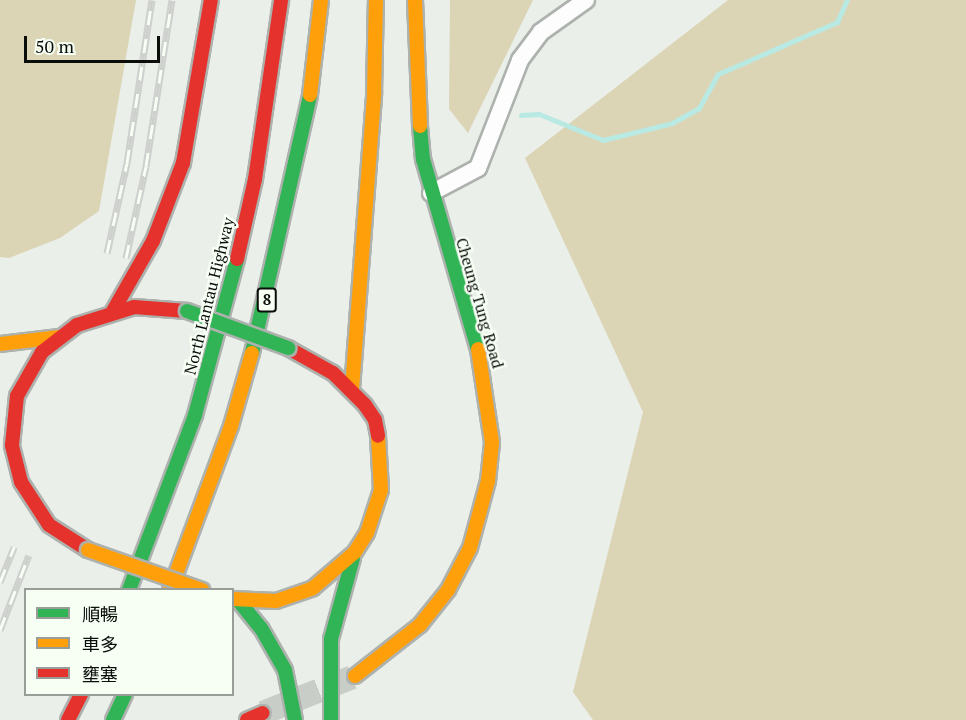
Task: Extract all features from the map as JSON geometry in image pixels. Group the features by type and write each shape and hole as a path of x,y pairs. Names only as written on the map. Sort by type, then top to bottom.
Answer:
{"main road":[{"path":"113,311 153,241 183,163 211,0"},
{"name":"North Lantau Highway","path":"130,588 195,415 228,297 257,168 281,0"},
{"name":"8","path":"171,588 231,426 276,267 306,120 321,0"},
{"path":"352,389 374,93 376,0"},
{"name":"Cheung Tung Road","path":"355,676 420,625 448,590 470,548 488,481 492,442 481,358 431,193 418,114 415,0"},
{"path":"0,344 59,337 113,311 152,306 187,311 288,348 319,364 352,389 375,420 383,467 376,512 355,552 335,614 329,671 331,720"},
{"path":"15,465 11,426 17,396 29,370 59,337"},
{"path":"0,449 15,465 38,512 61,535 88,550 196,588"},
{"path":"235,600 276,601 295,596 329,578 355,552"},
{"path":"235,600 280,661 291,691 295,720"},
{"path":"69,720 80,696"},
{"path":"113,720 124,696"},
{"path":"247,720 263,713"}],"street":[{"path":"431,193 478,168 520,60 541,32 586,0"}],"shaded area":[{"path":"0,0 136,0 99,211 60,238 9,258 0,257"},
{"path":"450,0 533,0 468,133 449,109"},
{"path":"728,0 966,0 966,720 593,720 573,692 643,412 525,158"}],"waterway":[{"path":"521,115 539,114 603,140 672,123 699,108 718,74 837,22 847,0"}],"tunnel":[{"path":"263,713 355,676"}],"railway":[{"path":"107,253 127,163 152,0"},
{"path":"126,258 146,166 172,0"},
{"path":"0,582 14,547"},
{"path":"0,630 29,555"}],"traffic: fast":[{"path":"252,353 310,95"},
{"path":"420,126 423,159 478,349"},
{"path":"130,588 195,415 237,259"},
{"path":"187,311 288,348"},
{"path":"331,720 331,639 353,558"},
{"path":"238,600 261,628 285,670 295,720"},
{"path":"113,720 124,696"}],"traffic: slow":[{"path":"310,95 321,0"},
{"path":"352,389 374,93 376,0"},
{"path":"415,0 420,126"},
{"path":"0,344 59,337"},
{"path":"355,676 420,625 448,590 470,548 488,481 492,442 478,349"},
{"path":"171,588 231,426 252,353"},
{"path":"234,599 276,601 313,588 355,552 367,533 381,490 378,436"},
{"path":"88,550 196,588"}],"traffic: jam":[{"path":"113,311 153,241 183,163 211,0"},
{"path":"237,259 255,179 281,0"},
{"path":"88,550 49,525 21,482 12,445 17,396 42,352 77,325 134,307 187,311"},
{"path":"288,348 333,373 365,405 375,420 378,436"},
{"path":"68,720 80,696"},
{"path":"247,720 263,713"}]}
